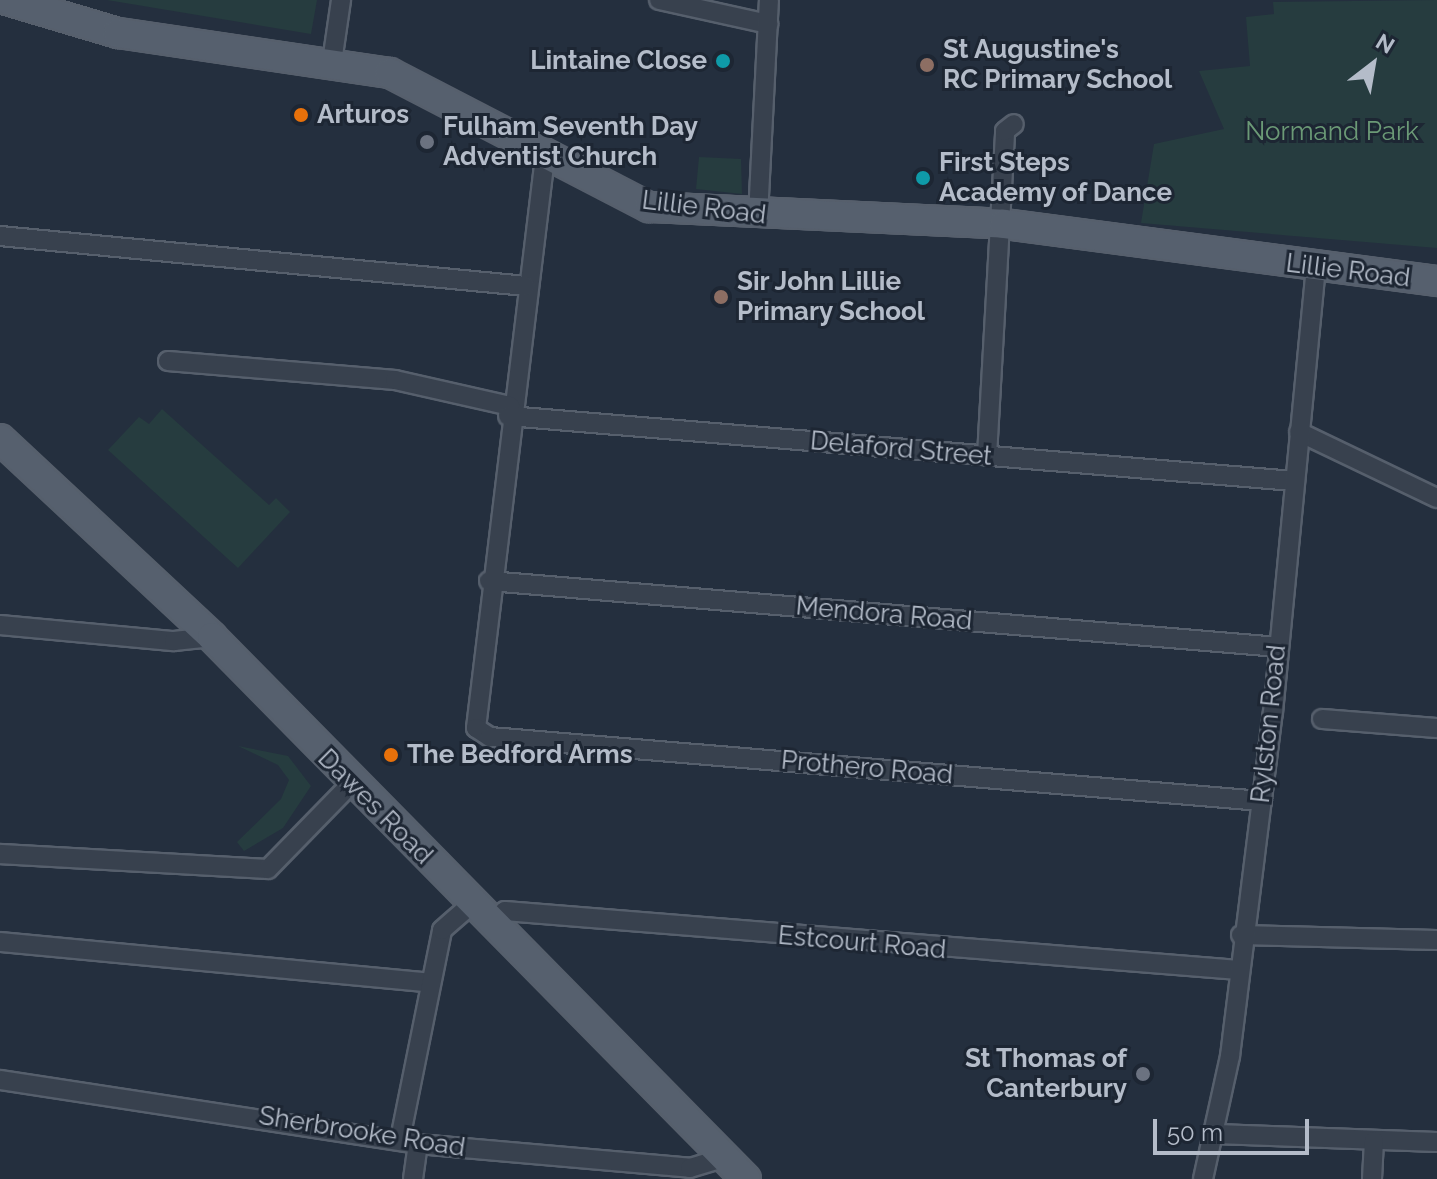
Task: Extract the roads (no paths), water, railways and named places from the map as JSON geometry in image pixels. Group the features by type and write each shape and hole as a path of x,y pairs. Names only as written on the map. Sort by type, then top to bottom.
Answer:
{"main road":[{"name":"Lillie Road","path":"7,0 118,33 332,62 435,92 545,157 649,207 758,216 1004,224 1437,281"},
{"name":"Dawes Road","path":"0,439 212,637 481,914 746,1179"}],"street":[{"path":"332,62 341,0"},
{"path":"659,0 768,24"},
{"path":"758,216 769,0"},
{"path":"987,456 1004,224 1005,131 1014,124"},
{"path":"489,581 509,411 545,157"},
{"path":"0,236 526,286"},
{"name":"Rylston Road","path":"1203,1179 1216,1134 1241,935 1262,801 1316,266"},
{"name":"Delaford Street","path":"168,361 395,380 509,411 1293,481"},
{"path":"1299,432 1437,498"},
{"name":"Mendora Road","path":"489,581 1278,647"},
{"name":"Prothero Road","path":"489,581 476,728 490,737 1262,801"},
{"path":"0,625 174,641 212,637"},
{"path":"1322,719 1437,728"},
{"path":"0,854 268,869 353,782"},
{"name":"Estcourt Road","path":"481,914 505,911 1239,970"},
{"path":"413,1179 409,1142 426,982 442,930 481,914"},
{"path":"1241,935 1437,940"},
{"path":"0,942 426,982"},
{"name":"Sherbrooke Road","path":"0,1080 409,1142 690,1168 723,1158"},
{"path":"1216,1134 1437,1142"},
{"path":"1372,1179 1374,1141"}],"place":[{"name":"Lintaine Close","path":"723,61"},
{"name":"St Augustine's RC Primary School","path":"927,65"},
{"name":"Arturos","path":"301,115"},
{"name":"Fulham Seventh Day Adventist Church","path":"427,142"},
{"name":"First Steps Academy of Dance","path":"923,178"},
{"name":"Sir John Lillie Primary School","path":"721,297"},
{"name":"The Bedford Arms","path":"391,755"},
{"name":"St Thomas of Canterbury","path":"1143,1074"}],"park label":[{"name":"Normand Park","path":"1332,132"}]}
